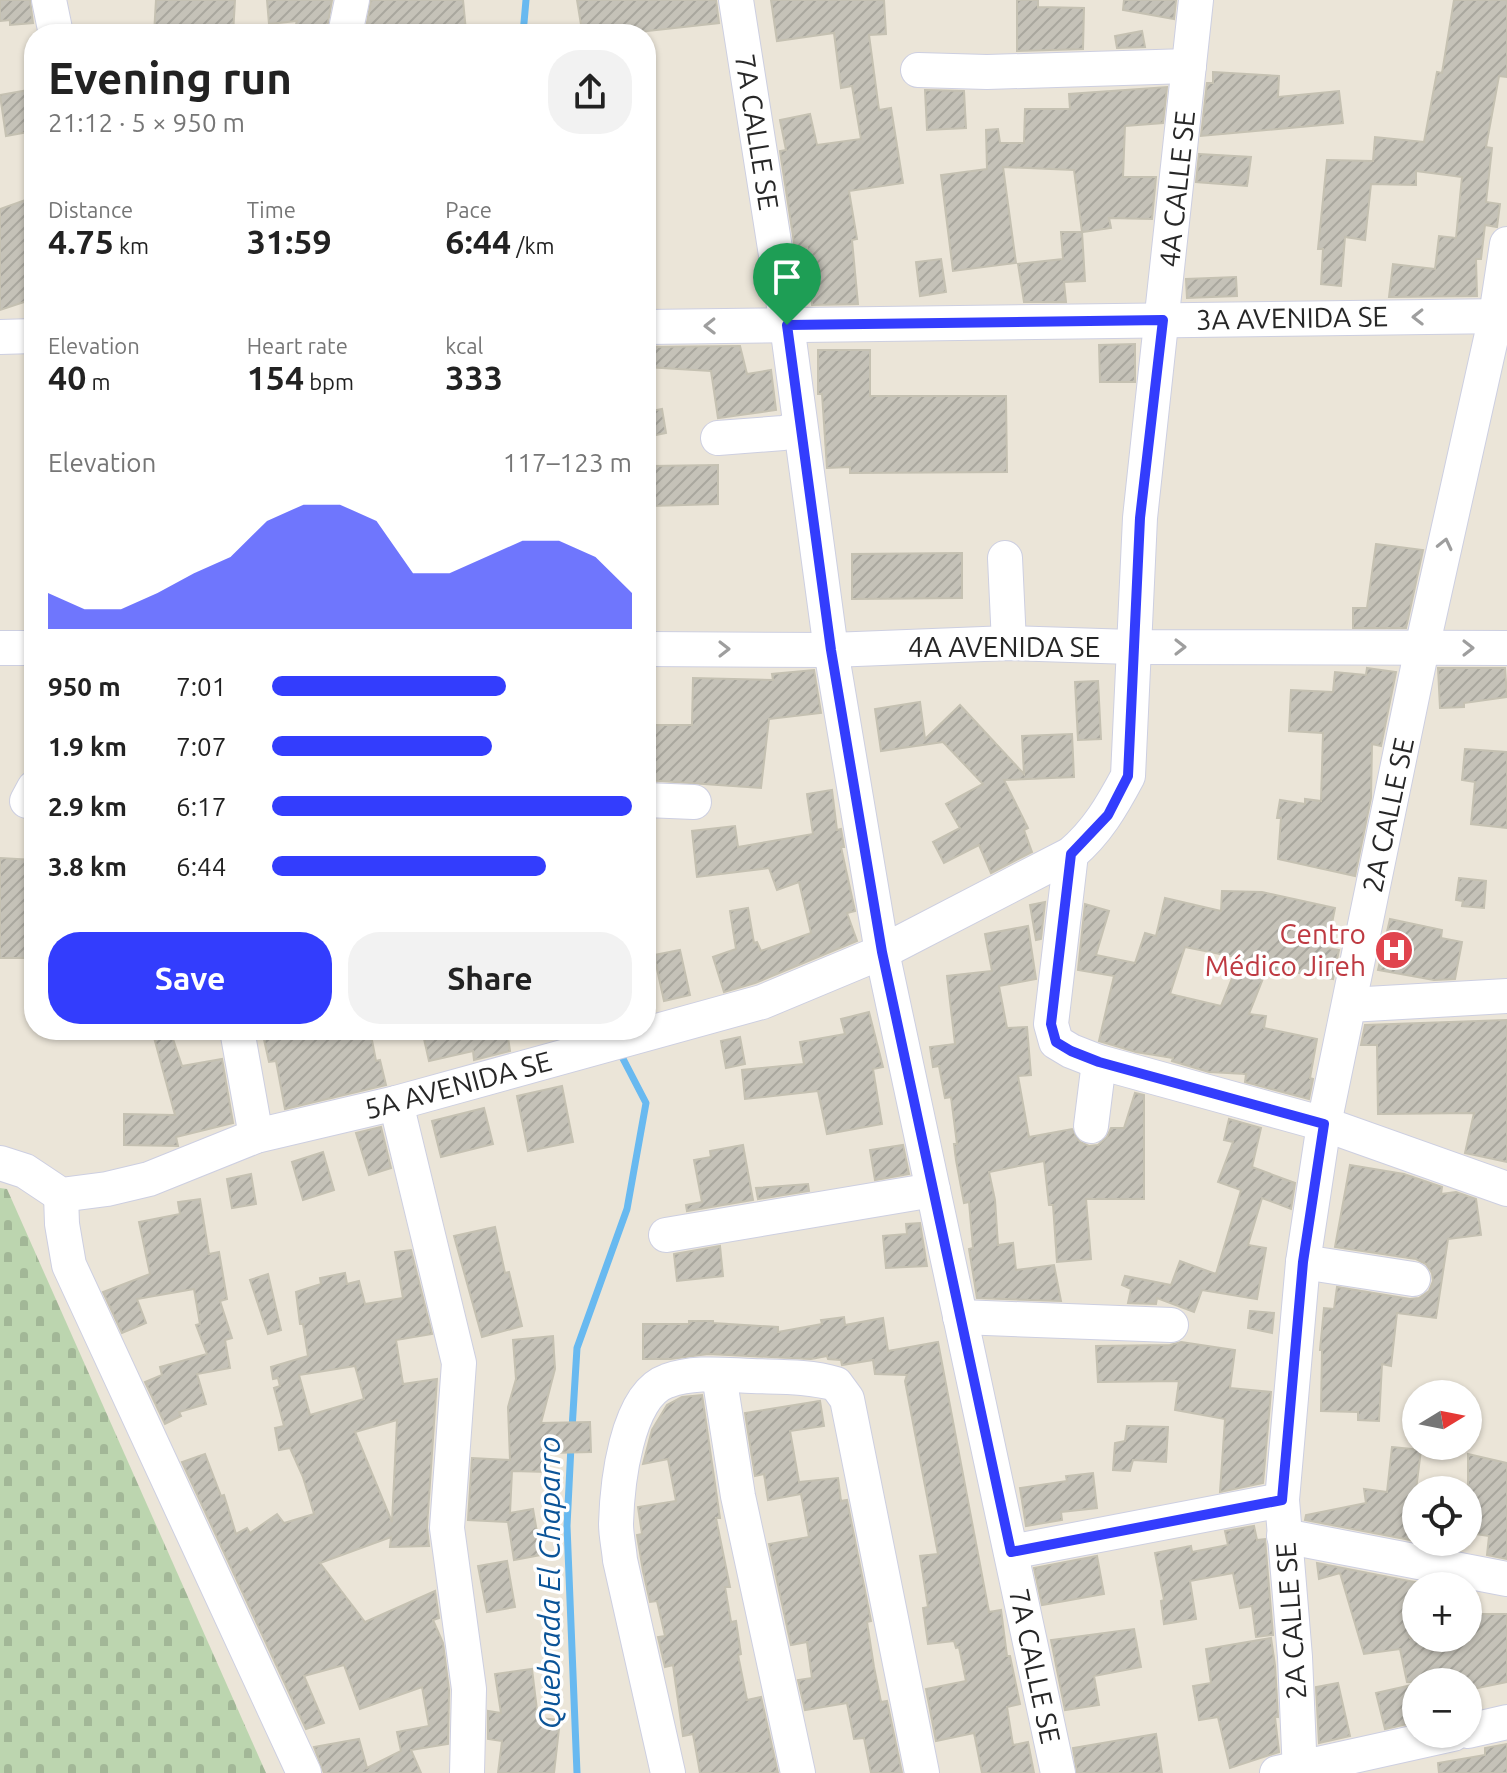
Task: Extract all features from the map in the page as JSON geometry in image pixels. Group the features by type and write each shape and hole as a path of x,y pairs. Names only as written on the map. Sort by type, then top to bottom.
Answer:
{"street":[{"path":"49,0 54,24"},
{"path":"347,24 352,0"},
{"name":"7A CALLE SE","path":"736,0 787,325 831,650 882,952 1058,1773"},
{"name":"4A CALLE SE","path":"1078,849 1108,815 1128,776 1140,518 1196,0"},
{"path":"918,70 987,72 1189,66"},
{"name":"2A CALLE SE","path":"1293,1772 1282,1500 1303,1262 1324,1124 1422,648 1502,316 1507,244"},
{"name":"3A AVENIDA SE","path":"656,327 1502,316"},
{"path":"0,337 24,336"},
{"path":"718,438 783,433 800,428"},
{"path":"1005,558 1009,643"},
{"name":"4A AVENIDA SE","path":"656,649 831,650 1009,643 1132,647 1507,648"},
{"path":"0,648 24,648"},
{"path":"656,800 694,802"},
{"path":"1078,849 1051,1024 1056,1042 1085,1056 1324,1124 1507,1189"},
{"name":"5A AVENIDA SE","path":"656,1031 762,1002 882,952 1078,849"},
{"path":"1349,1005 1507,996"},
{"path":"239,1040 256,1136"},
{"name":"5A AVENIDA SE","path":"61,1195 149,1179 256,1136 396,1103 624,1040"},
{"path":"1085,1056 1091,1126"},
{"path":"396,1103 459,1363 447,1528 469,1689 467,1773"},
{"path":"0,1163 25,1171 61,1195 69,1265 304,1773"},
{"path":"666,1235 933,1190"},
{"path":"1303,1262 1413,1279"},
{"path":"960,1317 1171,1325"},
{"path":"668,1773 620,1560 616,1526 620,1478 630,1430 644,1400 664,1381 693,1374 816,1378 836,1384 847,1399 922,1773"},
{"path":"719,1375 738,1496 798,1773"},
{"path":"1011,1552 1282,1500"},
{"path":"1284,1536 1507,1579"},
{"path":"1482,1728 1507,1722"},
{"path":"1293,1772 1402,1746"}],"green space":[{"path":"0,1188 7,1189 266,1773 0,1773"}],"building":[{"path":"0,0 30,0 33,23 10,25 10,20 0,21"},
{"path":"156,0 235,0 234,24 155,24"},
{"path":"267,0 332,0 328,24 296,24 297,21 269,24"},
{"path":"371,0 463,0 465,24 367,24"},
{"path":"577,0 716,0 719,23 656,30 656,24 581,24"},
{"path":"771,0 884,0 886,34 869,35 879,110 891,108 903,183 849,191 857,239 852,240 858,304 812,305 807,247 795,249 780,151 786,150 780,120 810,114 817,145 861,139 852,86 841,88 834,33 777,41"},
{"path":"1017,0 1038,0 1038,7 1084,8 1083,49 1017,51"},
{"path":"1124,0 1176,0 1174,19 1123,10"},
{"path":"1454,0 1507,0 1507,77 1499,76 1486,147 1492,148 1486,202 1500,204 1497,227 1485,225 1481,259 1476,259 1477,296 1389,297 1393,264 1435,269 1439,236 1456,238 1462,177 1416,171 1416,185 1371,184 1365,240 1345,237 1341,286 1321,284 1323,249 1318,249 1327,160 1373,161 1375,137 1424,142 1437,72 1442,73"},
{"path":"1142,31 1145,47 1117,48 1115,36"},
{"path":"1213,72 1279,76 1278,97 1339,91 1343,123 1201,136 1207,83 1213,83"},
{"path":"1167,87 1163,123 1125,126 1123,177 1156,177 1152,219 1109,218 1111,228 1082,232 1074,170 1003,167 1016,263 953,271 941,175 987,169 986,130 998,129 1000,143 1024,143 1025,109 1070,109 1069,94"},
{"path":"925,90 964,91 966,128 927,130"},
{"path":"24,91 24,133 6,136 0,95"},
{"path":"1199,154 1251,157 1247,186 1196,182"},
{"path":"24,201 24,302 0,310 0,209"},
{"path":"1061,232 1082,232 1085,281 1064,282 1066,302 1024,302 1018,264 1063,259"},
{"path":"941,259 946,292 920,296 916,262"},
{"path":"1236,277 1237,296 1187,298 1186,279"},
{"path":"1135,344 1135,382 1100,382 1099,345"},
{"path":"740,346 747,374 771,370 776,410 718,418 711,371 656,368 656,347"},
{"path":"818,350 870,350 870,396 1006,396 1007,472 850,473 850,467 827,468 822,394 818,394"},
{"path":"662,409 666,433 656,435 656,410"},
{"path":"718,465 718,504 656,506 656,466"},
{"path":"1376,544 1423,550 1406,628 1353,628 1353,608 1367,608"},
{"path":"962,553 962,598 852,599 852,554"},
{"path":"1367,668 1396,672 1381,746 1372,744 1371,798 1355,876 1278,859 1280,800 1305,804 1305,799 1321,801 1323,733 1289,731 1291,690 1333,692 1335,672 1366,675"},
{"path":"1438,668 1505,668 1507,697 1464,703 1464,707 1440,708"},
{"path":"814,670 821,713 769,719 761,788 656,781 656,725 692,725 693,678 773,680 772,674"},
{"path":"1098,681 1101,739 1078,740 1075,682"},
{"path":"920,702 925,739 960,705 1024,774 1022,736 1072,734 1074,777 1004,780 1028,828 1024,830 1032,852 991,873 979,845 944,863 933,842 960,828 946,804 983,784 943,742 881,751 875,709"},
{"path":"1465,749 1507,752 1507,828 1471,824 1475,782 1462,780"},
{"path":"832,790 837,830 841,829 844,847 841,847 855,911 847,913 857,941 755,983 724,992 713,957 736,949 730,911 748,908 754,943 757,942 761,951 811,933 799,882 777,890 769,868 697,877 692,831 735,826 738,847 813,834 807,794"},
{"path":"0,858 24,859 24,958 0,958"},
{"path":"1459,878 1486,881 1484,908 1462,906 1463,901 1456,900"},
{"path":"1222,891 1262,892 1335,908 1327,948 1339,950 1333,979 1294,972 1294,977 1264,976 1249,1014 1266,1016 1264,1028 1317,1039 1309,1099 1245,1082 1246,1074 1209,1072 1172,1061 1173,1058 1136,1052 1099,1041 1114,976 1078,970 1085,904 1109,911 1096,955 1135,963 1145,933 1156,936 1165,898 1221,911","holes":["1185,947 1240,958 1221,1006 1170,994"]},
{"path":"1045,902 1041,939 1036,940 1030,905"},
{"path":"1390,919 1442,930 1441,938 1462,942 1455,979 1434,980 1378,970"},
{"path":"1028,926 1036,979 999,986 1007,1028 1027,1027 1031,1075 1018,1076 1029,1137 1072,1129 1080,1142 1089,1146 1098,1145 1111,1128 1124,1128 1135,1093 1144,1095 1144,1199 1086,1199 1091,1259 1057,1262 1053,1205 1049,1205 1044,1161 989,1172 995,1200 998,1245 1013,1243 1016,1270 1054,1265 1061,1301 977,1298 969,1249 973,1248 969,1202 964,1203 956,1160 951,1097 945,1098 939,1066 933,1067 930,1047 955,1044 947,976 992,971 985,934"},
{"path":"680,950 690,995 664,1001 656,955"},
{"path":"869,1012 883,1067 873,1069 882,1124 827,1134 818,1091 745,1099 742,1070 804,1064 800,1042 845,1034 841,1019"},
{"path":"1507,1020 1507,1162 1465,1153 1474,1113 1378,1114 1377,1045 1361,1045 1365,1025"},
{"path":"740,1037 745,1064 726,1068 721,1041"},
{"path":"155,1040 173,1040 182,1066 222,1059 233,1123 176,1137 178,1146 124,1145 124,1114 175,1115"},
{"path":"264,1040 372,1040 386,1085 285,1109 276,1061 269,1062"},
{"path":"424,1040 508,1040 510,1051 474,1060 473,1051 429,1061"},
{"path":"562,1086 573,1142 528,1151 517,1096"},
{"path":"484,1108 493,1144 441,1157 432,1121"},
{"path":"1229,1119 1261,1128 1252,1167 1295,1183 1291,1209 1262,1198 1248,1245 1266,1248 1257,1299 1202,1290 1194,1312 1157,1298 1156,1304 1128,1303 1131,1289 1122,1285 1125,1276 1171,1285 1180,1261 1216,1274 1241,1190 1218,1182 1233,1142 1224,1140"},
{"path":"381,1127 391,1168 369,1175 356,1133"},
{"path":"743,1145 753,1200 687,1211 686,1205 702,1202 694,1160 711,1157 710,1151"},
{"path":"903,1145 909,1174 875,1180 870,1150"},
{"path":"323,1152 334,1190 303,1200 292,1162"},
{"path":"1350,1165 1404,1174 1442,1187 1441,1194 1456,1192 1476,1199 1481,1235 1448,1239 1436,1318 1397,1313 1391,1366 1382,1364 1379,1421 1358,1420 1358,1412 1321,1411 1320,1350 1324,1308 1334,1309 1337,1287 1410,1299 1419,1298 1429,1291 1433,1281 1426,1264 1416,1259 1335,1247"},
{"path":"251,1174 256,1204 232,1208 227,1179"},
{"path":"808,1184 809,1191 758,1199 756,1188"},
{"path":"200,1199 209,1254 219,1252 227,1299 220,1301 232,1338 225,1340 230,1368 197,1374 206,1404 179,1412 181,1416 165,1424 145,1382 162,1375 160,1367 207,1354 196,1325 200,1324 194,1289 137,1299 146,1323 122,1333 103,1292 150,1274 139,1222 180,1214 178,1202"},
{"path":"920,1223 927,1266 886,1268 883,1236 907,1234 906,1224"},
{"path":"495,1227 505,1273 509,1272 522,1326 482,1337 454,1236"},
{"path":"720,1246 723,1276 677,1281 674,1254"},
{"path":"411,1250 432,1334 396,1340 403,1384 437,1379 427,1527 429,1546 390,1547 391,1537 320,1563 365,1622 435,1591 439,1618 433,1620 443,1643 449,1690 448,1744 411,1750 421,1773 324,1773 314,1747 359,1739 367,1768 401,1751 397,1732 429,1726 422,1687 360,1709 344,1665 304,1676 324,1723 306,1729 182,1462 205,1454 221,1496 224,1495 236,1534 247,1528 250,1533 277,1514 284,1523 314,1514 290,1448 279,1450 275,1428 284,1426 274,1388 280,1386 278,1378 273,1379 271,1367 308,1356 296,1292 321,1284 320,1278 345,1273 347,1284 359,1281 365,1304 403,1298 395,1252","holes":["355,1366 364,1399 310,1415 299,1375","397,1420 392,1522 355,1432"]},
{"path":"268,1274 281,1330 268,1334 250,1280"},
{"path":"1250,1311 1274,1313 1272,1333 1248,1328"},
{"path":"844,1317 845,1325 883,1318 888,1351 938,1342 989,1612 1001,1610 1007,1656 1010,1656 1020,1704 1007,1707 1013,1745 1028,1742 1034,1773 982,1773 974,1733 936,1741 926,1689 966,1681 959,1647 956,1648 954,1641 928,1644 923,1608 928,1607 920,1556 938,1554 905,1381 907,1375 875,1374 873,1360 842,1365 841,1360 828,1359 827,1356 811,1359 708,1354 643,1359 643,1324 713,1321 778,1327 778,1332"},
{"path":"553,1336 555,1369 541,1423 590,1422 591,1452 548,1453 548,1472 512,1471 510,1513 533,1509 541,1555 514,1560 508,1522 468,1520 472,1458 510,1460 508,1407 516,1379 513,1340"},
{"path":"1181,1342 1235,1350 1230,1388 1271,1392 1263,1483 1220,1492 1225,1419 1175,1410 1179,1381 1098,1382 1096,1346 1170,1345"},
{"path":"702,1395 720,1518 716,1518 730,1587 725,1587 731,1622 736,1621 741,1654 738,1655 747,1700 761,1697 778,1773 700,1773 693,1734 683,1736 673,1665 665,1667 658,1637 665,1636 657,1601 650,1602 643,1571 637,1535 642,1534 638,1507 676,1501 668,1459 643,1464 652,1430 667,1405 682,1397"},
{"path":"820,1401 824,1426 790,1431 799,1482 838,1478 841,1501 847,1500 871,1621 867,1622 881,1702 887,1701 902,1773 871,1773 864,1738 854,1739 847,1703 805,1710 798,1680 812,1678 807,1642 791,1645 769,1544 809,1537 801,1494 768,1500 764,1474 755,1476 745,1413"},
{"path":"1127,1426 1168,1427 1166,1462 1133,1460 1130,1471 1113,1470 1115,1443 1125,1441"},
{"path":"1392,1447 1402,1448 1402,1460 1420,1460 1418,1476 1402,1476 1402,1538 1305,1520 1306,1515 1366,1503 1364,1489 1387,1492"},
{"path":"1482,1457 1507,1463 1507,1559 1487,1555 1489,1536 1482,1535 1482,1476 1468,1476 1468,1460 1482,1460"},
{"path":"1093,1473 1097,1508 1061,1512 1062,1520 1026,1526 1020,1488 1067,1481 1066,1476"},
{"path":"1254,1526 1257,1540 1265,1539 1273,1635 1256,1637 1252,1606 1240,1608 1233,1573 1190,1581 1196,1619 1164,1624 1161,1601 1164,1600 1155,1553 1191,1546 1192,1552 1228,1545 1225,1531"},
{"path":"1097,1556 1104,1594 1042,1605 1034,1568"},
{"path":"507,1561 515,1607 487,1612 478,1566"},
{"path":"1317,1563 1402,1580 1402,1652 1482,1652 1482,1614 1507,1614 1507,1682 1482,1687 1482,1668 1404,1668 1400,1649 1364,1654 1340,1573 1319,1579"},
{"path":"1134,1629 1141,1667 1094,1676 1099,1705 1065,1710 1051,1640"},
{"path":"1271,1638 1279,1752 1230,1768 1218,1717 1199,1720 1193,1686 1211,1683 1206,1649"},
{"path":"532,1669 538,1718 560,1720 554,1773 498,1773 502,1741 488,1739 488,1711 501,1713 495,1674"},
{"path":"1338,1683 1350,1736 1319,1743 1316,1687"},
{"path":"1402,1687 1402,1725 1385,1729 1376,1693"},
{"path":"1156,1734 1162,1773 1077,1773 1073,1748"},
{"path":"1507,1744 1507,1773 1439,1773 1438,1763 1485,1755 1485,1748"}],"waterway":[{"name":"Quebrada El Chaparro","path":"524,24 526,0"},
{"name":"Quebrada El Chaparro","path":"572,1429 577,1348 627,1209 646,1103 619,1051"},
{"name":"Quebrada El Chaparro","path":"571,1446 567,1526 577,1773"}],"place":[{"name":"Centro Médico Jireh","path":"1394,950"}],"route":[{"path":"1163,320 1140,518 1128,776 1108,815 1071,854 1051,1024 1056,1042 1099,1062 1324,1124 1303,1262 1282,1500 1011,1552 882,952 831,650 787,325 1163,320"}]}
